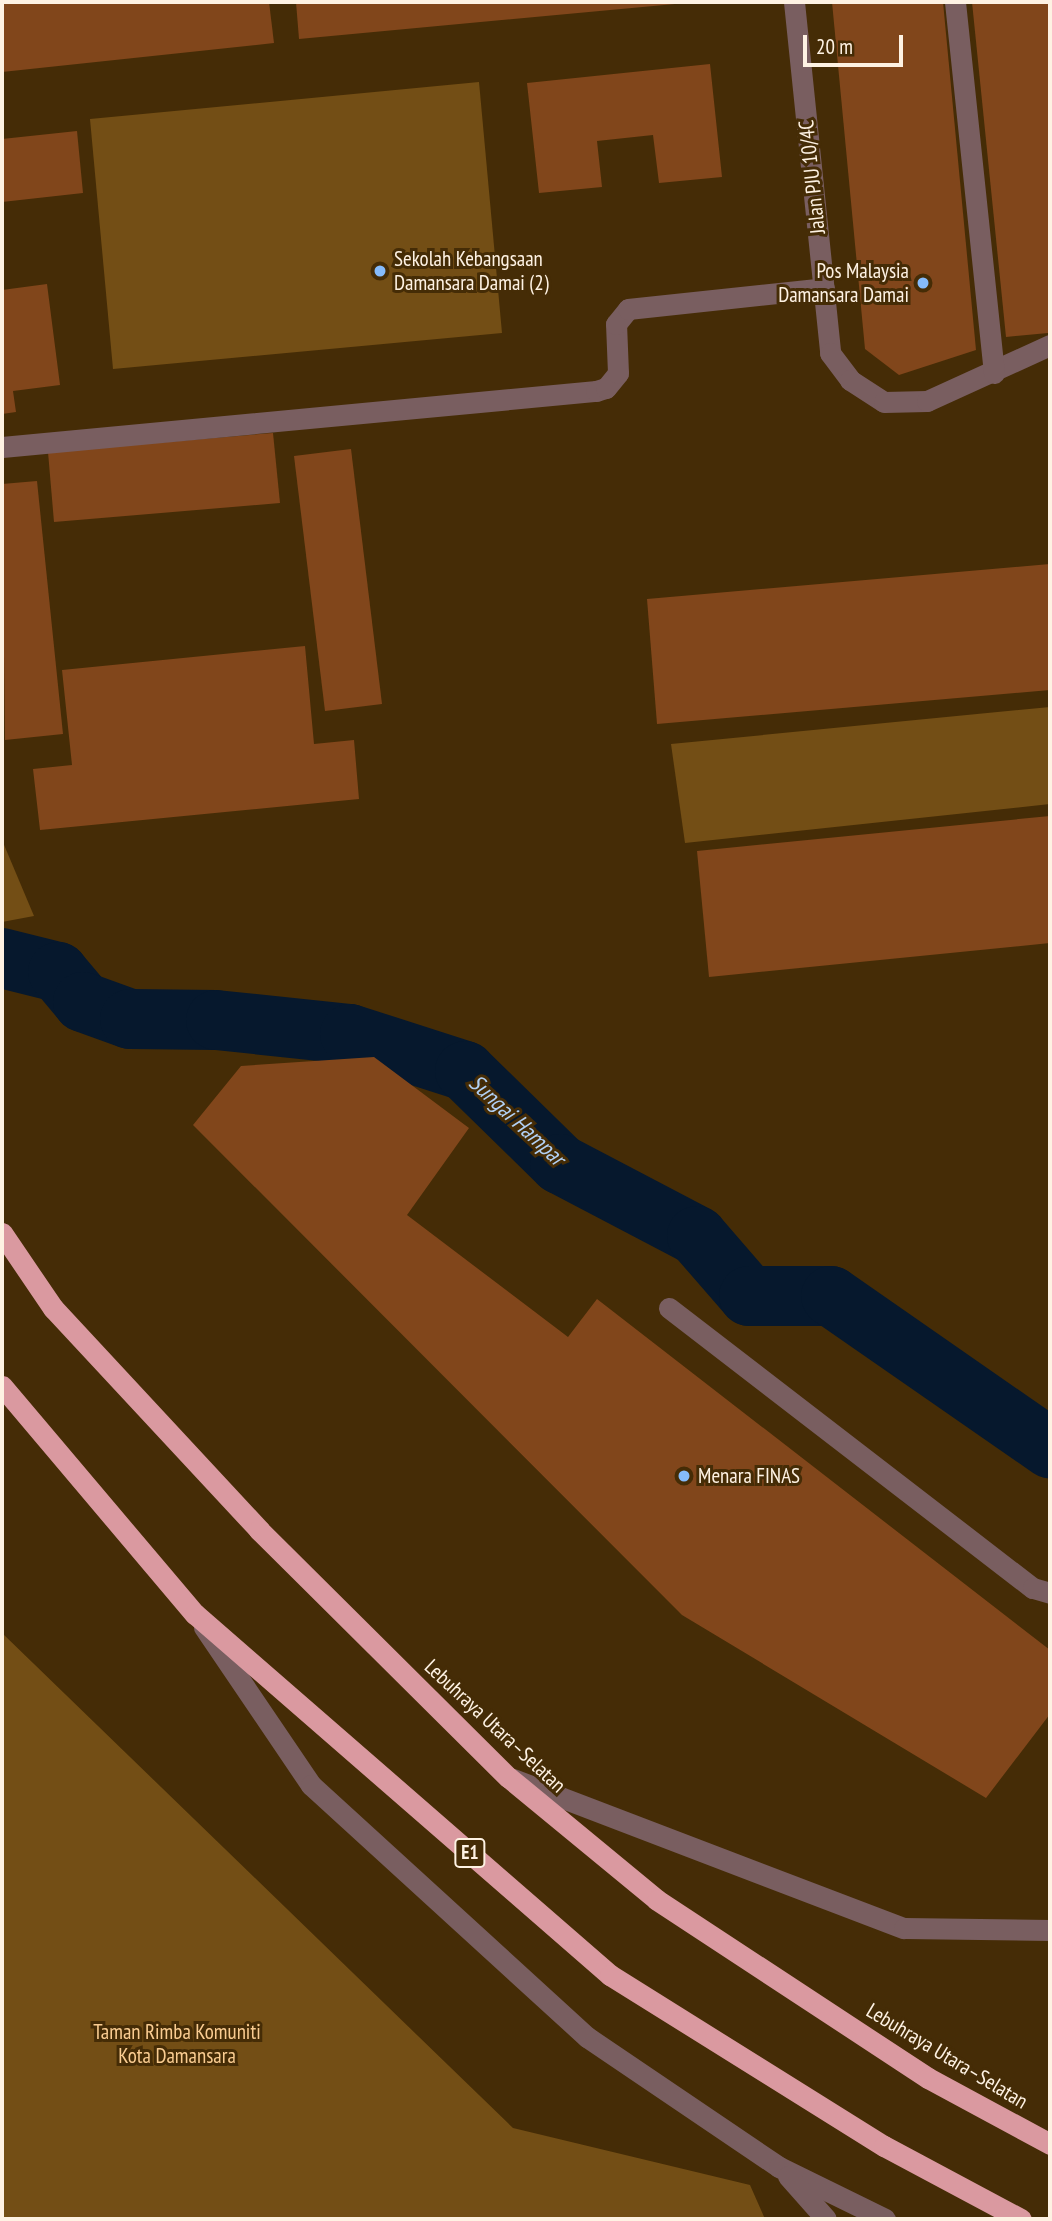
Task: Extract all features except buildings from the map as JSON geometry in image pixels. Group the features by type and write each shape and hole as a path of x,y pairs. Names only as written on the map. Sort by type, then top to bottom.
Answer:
{"highway":[{"name":"Lebuhraya Utara–Selatan","path":"2,1233 53,1308 230,1500 508,1777 657,1900 928,2078 1050,2144"},
{"name":"E1","path":"2,1386 195,1614 610,1975 884,2146 1021,2219"}],"street":[{"name":"Jalan PJU 10/4C","path":"794,2 831,353 850,380 884,402 927,401 994,373"},
{"path":"956,2 994,373 1050,345"},
{"path":"2,447 596,391 606,388 618,373 616,324 628,309 824,288"},
{"path":"668,1308 1033,1588 1050,1593"},
{"path":"195,1614 311,1785 587,2037 779,2166 885,2219"},
{"path":"508,1777 904,1928 1050,1930"},
{"path":"779,2166 826,2219"}],"green space":[{"path":"479,82 502,333 113,369 90,119"},
{"path":"1050,707 1050,804 685,843 671,744"},
{"path":"2,840 34,916 2,922"},
{"name":"Taman Rimba Komuniti Kota Damansara","path":"2,1633 513,2128 750,2185 765,2219 2,2219"}],"waterway":[{"name":"Sungai Hampar","path":"2,958 58,972 83,1002 130,1019 216,1020 350,1034 465,1071 560,1164 697,1236 749,1296 831,1296 1050,1448"}],"place":[{"name":"Sekolah Kebangsaan Damansara Damai (2)","path":"380,271"},
{"name":"Pos Malaysia Damansara Damai","path":"923,283"},
{"name":"Menara FINAS","path":"684,1476"}]}
